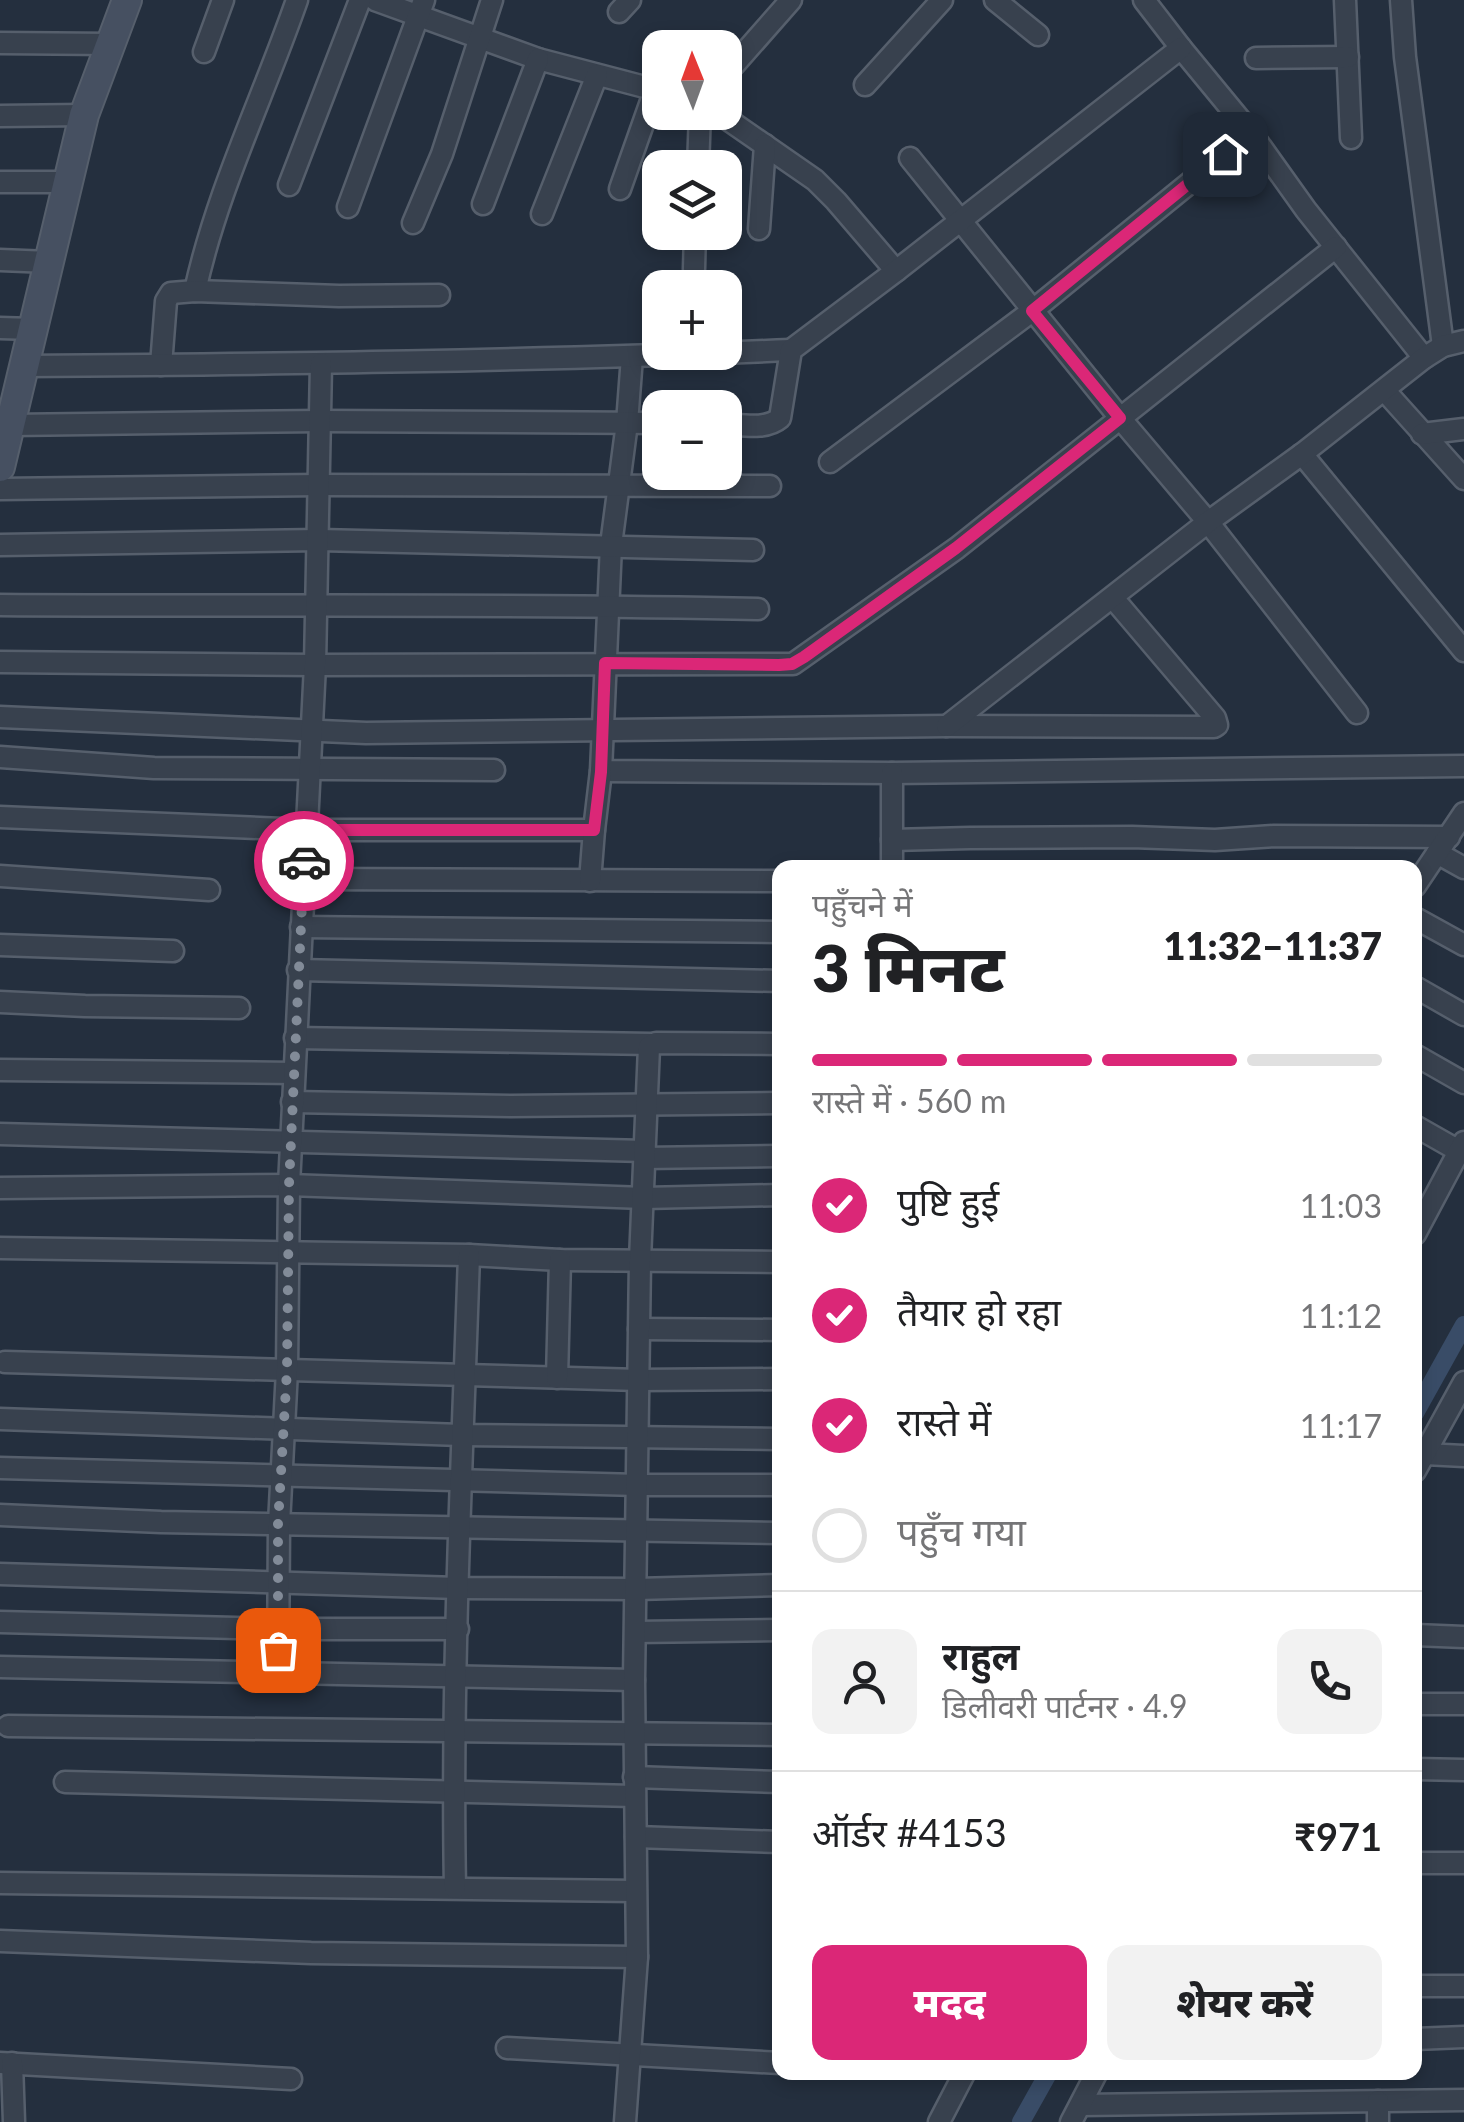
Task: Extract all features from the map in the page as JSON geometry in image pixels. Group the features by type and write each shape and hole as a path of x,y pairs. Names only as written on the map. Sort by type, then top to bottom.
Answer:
{"street":[{"path":"0,467 11,425 15,376 33,329 84,115 127,0"},
{"path":"204,52 223,0"},
{"path":"195,291 218,204 297,0"},
{"path":"289,185 360,0"},
{"path":"375,0 422,8 480,38 538,59 642,86"},
{"path":"413,223 442,154 492,0"},
{"path":"742,56 791,0"},
{"path":"865,85 942,0"},
{"path":"996,0 1038,35"},
{"path":"1144,0 1252,133 1306,210 1424,358"},
{"path":"1345,0 1352,138"},
{"path":"1401,0 1442,346"},
{"path":"348,207 422,8"},
{"path":"0,43 110,44"},
{"path":"15,376 161,365 791,350 1180,48"},
{"path":"1256,58 1348,57"},
{"path":"482,204 538,59"},
{"path":"542,214 597,74"},
{"path":"0,116 84,115"},
{"path":"620,190 643,130"},
{"path":"742,130 826,190 896,271"},
{"path":"830,462 1032,311 1252,133"},
{"path":"759,229 765,146"},
{"path":"910,158 1208,522 1357,713"},
{"path":"0,182 67,182"},
{"path":"0,662 792,664 956,548 1336,247"},
{"path":"694,269 695,250"},
{"path":"0,260 49,262"},
{"path":"161,365 171,293 439,295"},
{"path":"0,328 33,329"},
{"path":"947,726 1424,358 1442,346 1464,341"},
{"path":"742,424 766,425 780,418 791,350"},
{"path":"590,881 601,772 611,545 632,356"},
{"path":"278,1671 278,1524 287,1370 290,1142 317,607 321,364"},
{"path":"1385,391 1464,479"},
{"path":"11,425 320,421 642,423"},
{"path":"1422,434 1464,429"},
{"path":"1302,454 1464,650"},
{"path":"0,488 770,486"},
{"path":"0,544 319,540 753,550"},
{"path":"0,716 434,733 947,726 1214,728 1214,718 1112,598"},
{"path":"0,605 758,609"},
{"path":"0,757 154,768 494,770"},
{"path":"601,772 892,773 1464,766"},
{"path":"892,773 892,860"},
{"path":"1422,875 1464,813"},
{"path":"0,818 306,830 594,830"},
{"path":"892,840 1216,840 1274,836 1443,845 1464,868"},
{"path":"0,876 209,890"},
{"path":"304,878 772,881"},
{"path":"1422,922 1464,945"},
{"path":"301,927 772,932"},
{"path":"0,944 173,952"},
{"path":"298,970 772,981"},
{"path":"1422,990 1464,1015"},
{"path":"0,1002 239,1008"},
{"path":"295,1038 772,1044"},
{"path":"625,2122 637,1957 633,1732 640,1260 651,1044"},
{"path":"1422,1059 1464,1083"},
{"path":"0,1070 294,1072"},
{"path":"292,1102 511,1106 772,1103"},
{"path":"1422,1129 1462,1146 1422,1202"},
{"path":"0,1134 772,1156"},
{"path":"0,1188 289,1185 644,1198 772,1195"},
{"path":"0,1248 772,1262"},
{"path":"455,1888 458,1526 469,1255"},
{"path":"557,1378 560,1260"},
{"path":"640,1329 772,1330"},
{"path":"5,1362 639,1380 772,1380"},
{"path":"1422,1459 1461,1394"},
{"path":"0,1419 461,1435 772,1439"},
{"path":"1422,1462 1464,1456"},
{"path":"0,1468 772,1486"},
{"path":"0,1515 772,1533"},
{"path":"0,1574 458,1588 772,1585"},
{"path":"0,1622 458,1629"},
{"path":"636,1632 772,1630"},
{"path":"1422,1635 1464,1637"},
{"path":"0,1667 634,1680"},
{"path":"1422,1704 1464,1704"},
{"path":"8,1726 772,1735"},
{"path":"1422,1769 1464,1770"},
{"path":"65,1782 454,1793 772,1782"},
{"path":"636,1837 772,1842"},
{"path":"1422,1863 1464,1863"},
{"path":"0,1883 635,1891"},
{"path":"0,1942 310,1953 637,1957"},
{"path":"1422,1986 1464,1986"},
{"path":"1422,2039 1464,2037"},
{"path":"507,2048 772,2063"},
{"path":"14,2122 6,2063 292,2079"},
{"path":"940,2122 961,2080"},
{"path":"1093,2080 1076,2113 1378,2112 1464,2100"}],"waterway":[{"path":"1422,1400 1464,1325"},
{"path":"1021,2122 1045,2080"}],"way so far":[{"path":"278,1650 289,1185 304,861"}],"route":[{"path":"304,861 306,830 594,830 601,772 605,663 792,664 956,548 1120,418 1032,311 1225,154"}]}
